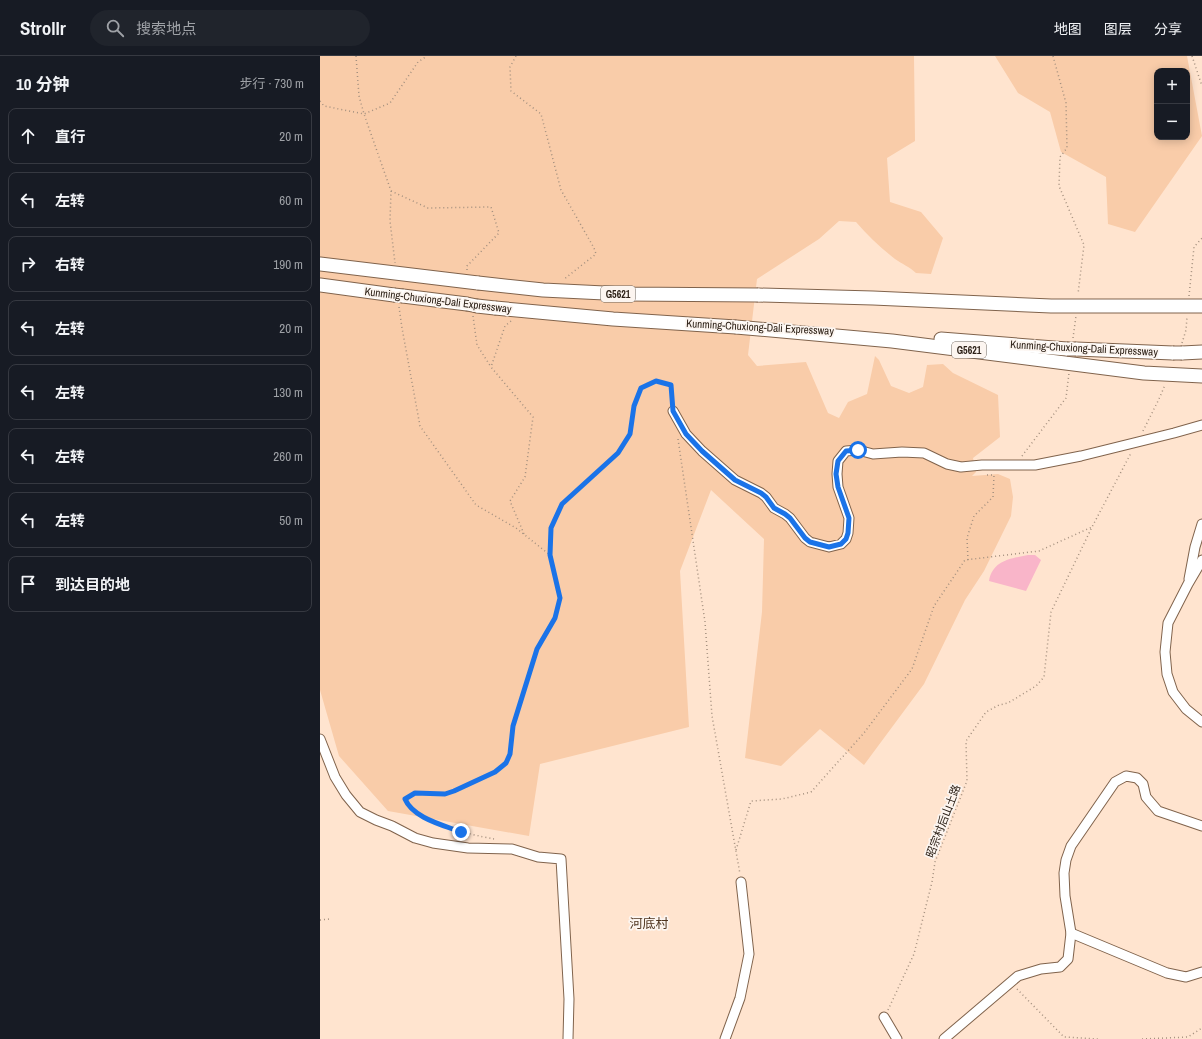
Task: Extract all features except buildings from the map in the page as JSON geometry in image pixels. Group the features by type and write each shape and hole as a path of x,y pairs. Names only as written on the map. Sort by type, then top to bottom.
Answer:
{"highway":[{"name":"Kunming-Chuxiong-Dali Expressway","path":"320,264 473,279 543,290 625,294 873,298 1051,306 1202,306"},
{"name":"Kunming-Chuxiong-Dali Expressway","path":"320,285 399,300 613,319 736,327 828,330 1072,347 1179,349 1202,352"},
{"name":"G5621","path":"736,327 892,341 1020,356 1097,368 1144,373 1202,376"}],"street":[{"path":"673,411 686,434 702,451 735,480 766,497 774,508 790,518 805,538 810,542 829,547 841,544 846,539 848,533 849,518 838,487 836,474 838,461 846,451 858,450 873,454 902,452 924,453 947,464 961,468 982,465 1035,465 1082,456 1202,425"},
{"path":"1188,584 1195,547 1202,524"},
{"path":"1202,560 1168,623 1165,652 1167,674 1173,692 1186,709 1202,722"},
{"path":"320,739 335,777 346,795 360,812 376,820 392,826 415,838 433,843 468,848 512,849 538,857 562,859 569,999 568,1039"},
{"path":"944,1039 1018,976 1041,969 1060,967 1068,959 1071,933 1065,896 1064,874 1066,860 1071,846 1115,782 1126,776 1137,778 1143,784 1146,797 1158,811 1202,826"},
{"path":"725,1039 740,998 749,954 741,882"},
{"path":"1071,933 1168,973 1186,977 1202,972"},
{"path":"884,1017 897,1039"}],"path":[{"path":"356,56 359,96 391,191 390,221 395,267"},
{"path":"320,101 324,106 364,114 390,103 418,62 427,56"},
{"path":"1053,56 1066,103 1067,148 1060,158 1059,186 1084,245 1077,300"},
{"path":"1192,56 1202,86"},
{"path":"391,191 428,208 491,207 499,233 467,266 473,279"},
{"path":"1189,300 1194,247 1202,238"},
{"path":"399,300 402,328 420,426 476,505 516,528 550,555"},
{"path":"472,306 477,345 491,367"},
{"path":"1072,347 1076,312"},
{"path":"1179,349 1186,330 1188,312"},
{"path":"1014,466 1066,398 1069,370"},
{"path":"498,840 461,832 427,819 408,806 405,799 415,793 445,794 454,791 495,772 506,763 510,754 513,726 537,649 555,618 560,598 550,555 551,528 562,504 618,453 630,434 634,406 641,388 656,381 671,385 673,411"},
{"path":"677,434 705,622 712,716 741,882"},
{"path":"736,852 751,801 782,799 811,792 864,733 912,669 934,606 964,560 968,560 967,538 974,516 993,497 994,475 982,474"},
{"name":"昭宗村后山土路","path":"884,1017 914,954 932,882 935,862 967,781 966,741 986,712 999,705 1008,703 1036,686 1044,677 1052,612 1092,527 1039,551 968,560"},
{"path":"320,920 330,919"},
{"path":"1010,982 1064,1037 1098,1039"},
{"path":"1142,1039 1188,1037 1202,1028"}],"shaded area":[{"path":"320,56 914,56 915,141 887,158 890,202 921,212 943,238 931,274 916,273 895,259 875,242 856,222 839,221 819,239 757,279 748,355 757,366 806,362 828,413 839,418 848,402 867,394 875,356 879,360 891,386 909,393 923,387 927,365 943,364 953,373 998,395 1000,437 973,458 976,472 972,476 998,474 1010,479 1013,497 1011,516 984,571 965,600 924,684 864,765 820,729 781,766 745,758 762,612 764,539 711,490 680,571 689,727 540,764 529,836 388,811 339,756 320,690"},
{"path":"995,56 1187,56 1189,68 1154,68 1154,140 1190,140 1190,72 1202,136 1135,232 1108,224 1106,177 1061,152 1050,112 1018,93"},
{"path":"1035,555 1041,560 1026,591 989,581 991,574 998,565 1009,559"}],"district":[{"name":"河底村","path":"649,923"}],"route":[{"path":"461,832 427,819 408,806 405,799 415,793 445,794 454,791 495,772 506,763 510,754 513,726 537,649 555,618 560,598 550,555 551,528 562,504 618,453 630,434 634,406 641,388 656,381 671,385 673,411 686,434 702,451 735,480 766,497 774,508 790,518 805,538 810,542 829,547 841,544 846,539 849,518 838,487 836,474 838,461 846,451 858,450"}]}
